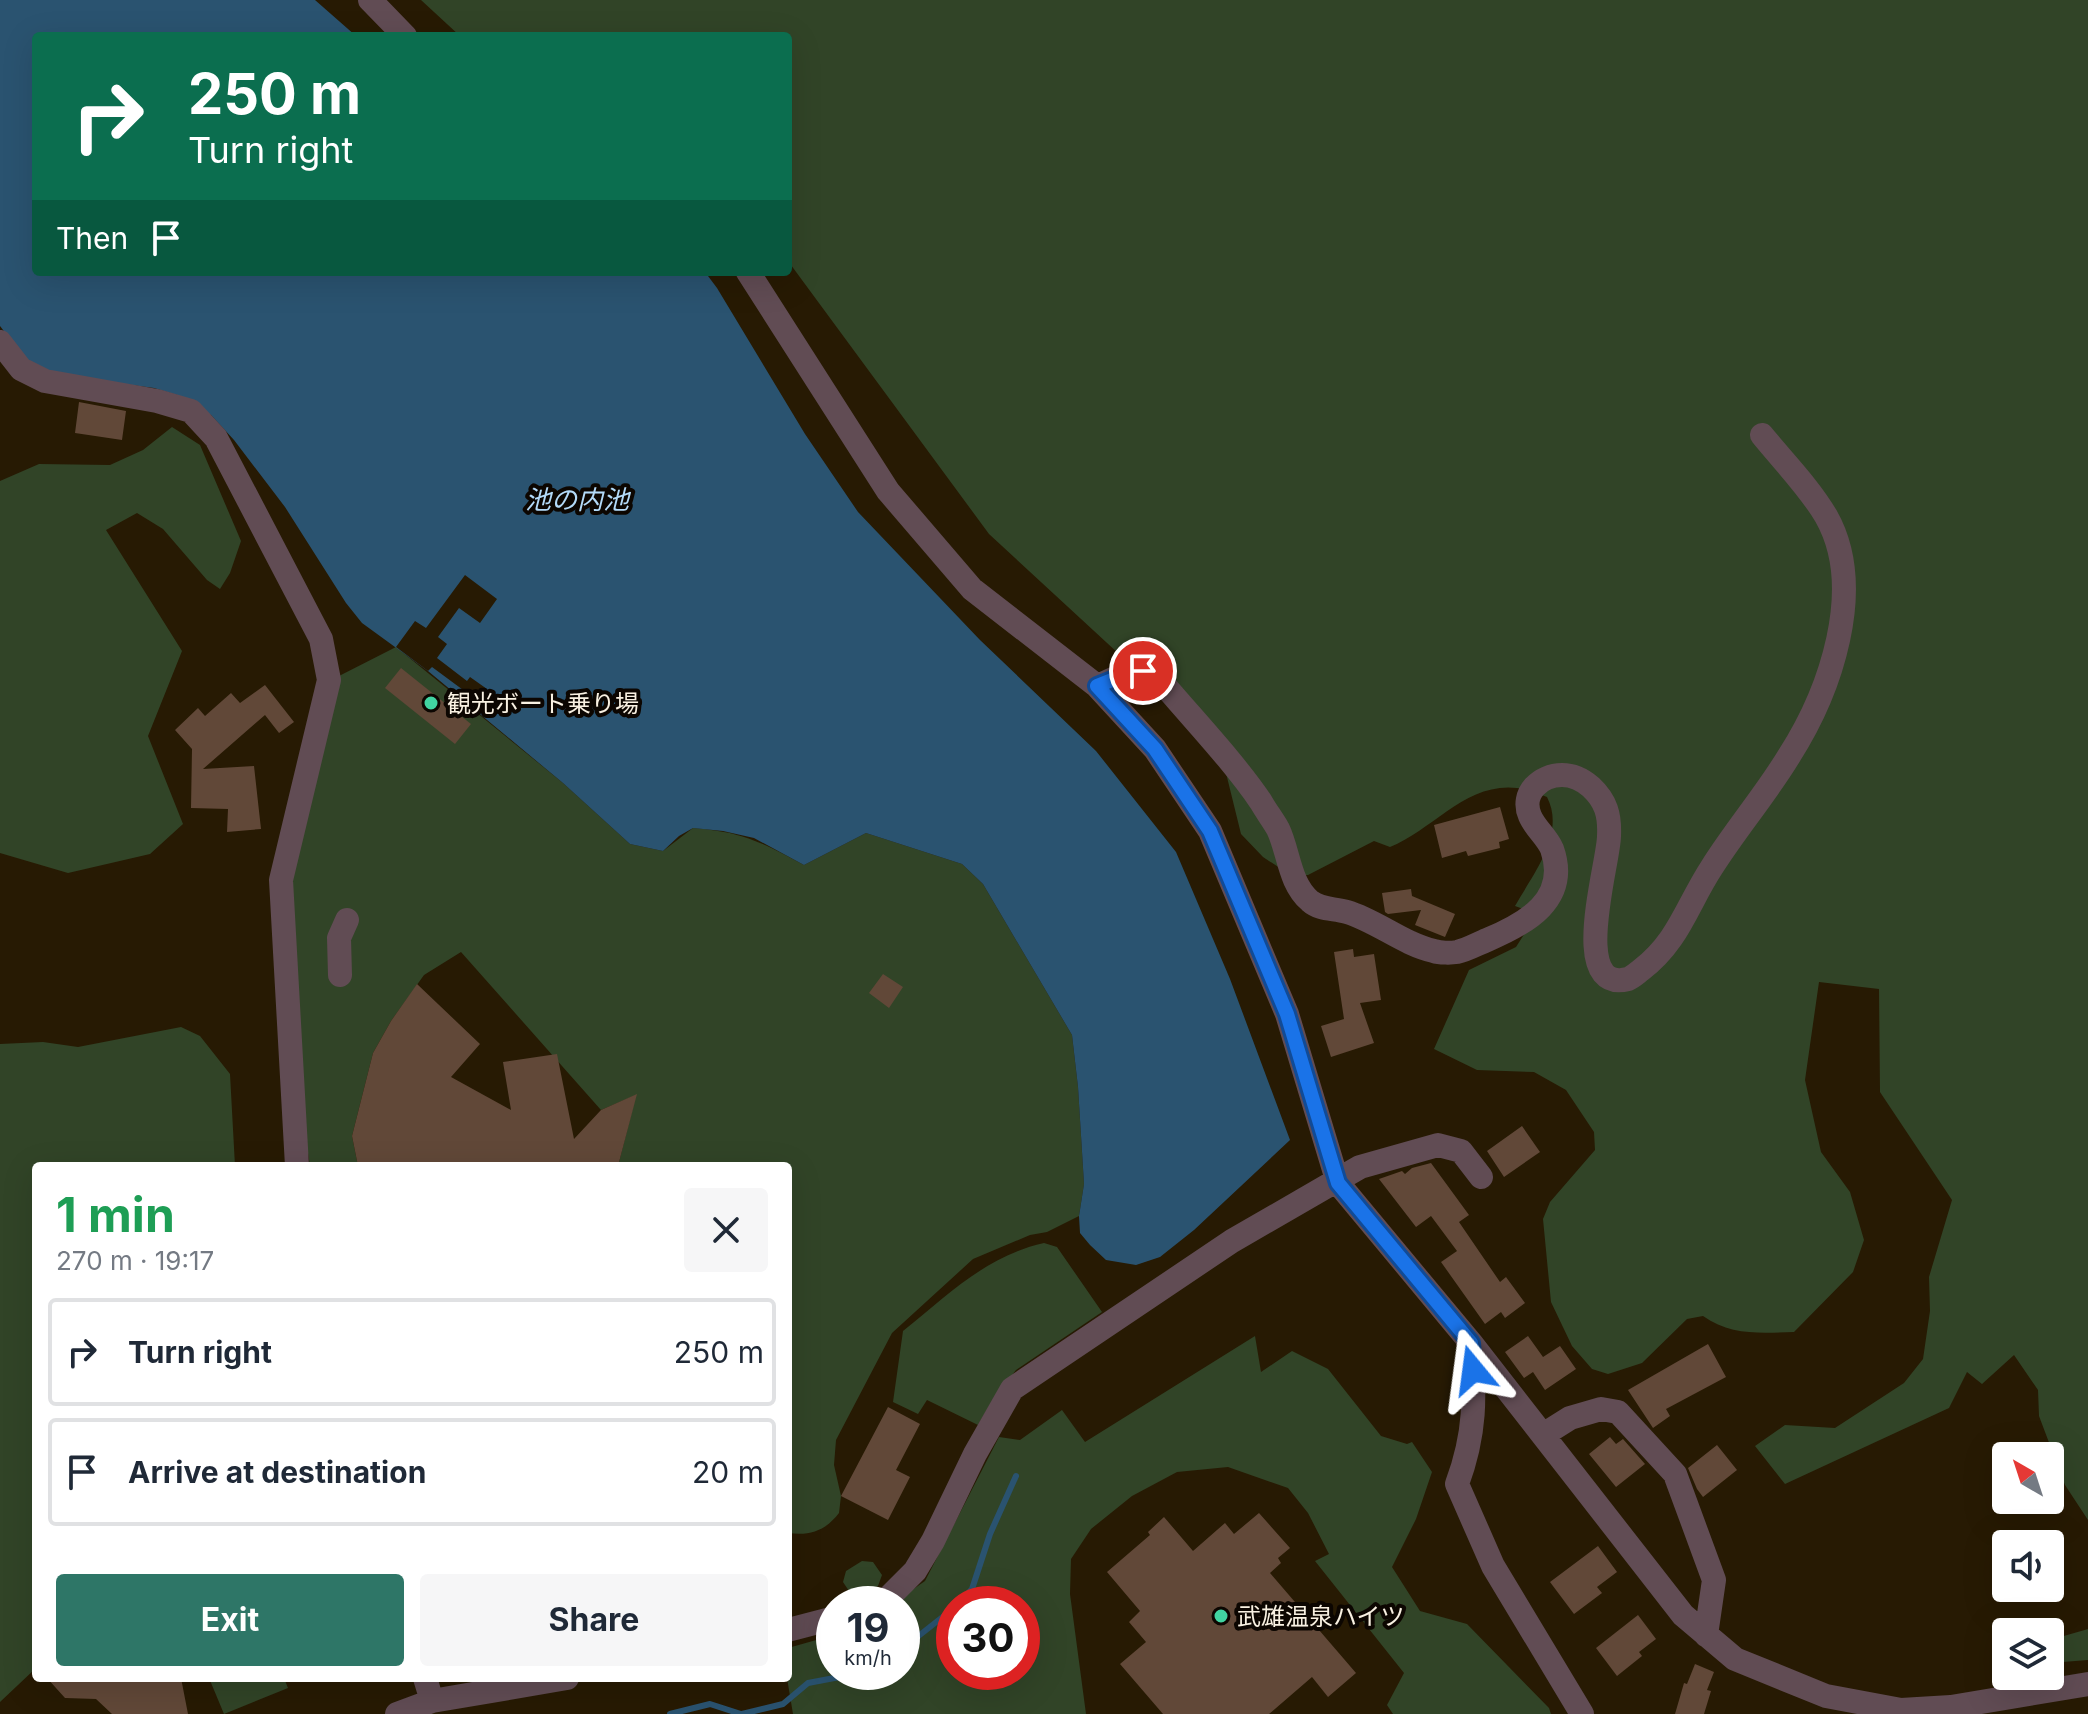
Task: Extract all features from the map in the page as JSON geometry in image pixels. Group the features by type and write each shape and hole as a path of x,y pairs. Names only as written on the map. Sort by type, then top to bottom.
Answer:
{"street":[{"path":"370,0 401,32"},
{"path":"751,276 888,491 972,589 1097,686 1155,749 1210,831 1287,1014 1338,1183 1471,1343 1683,1615 1735,1659 1826,1696 1901,1710 1951,1707 2088,1684"},
{"path":"0,342 21,369 45,381 157,401 191,411 216,438 321,639 329,680 281,880 297,1162"},
{"path":"1097,686 1143,671 1160,680 1258,797 1279,831 1293,876 1309,900 1320,907 1346,912 1433,951 1456,953 1516,928 1541,909 1552,891 1556,868 1551,846 1529,816 1527,802 1533,787 1547,777 1567,775 1584,781 1603,798 1610,835 1594,941 1595,961 1603,972 1615,979 1631,979 1677,934 1710,869 1790,755 1825,687 1841,625 1844,575 1840,553 1826,518 1762,435"},
{"path":"340,975 339,938 347,920"},
{"path":"900,1586 915,1571 927,1551 975,1454 1012,1389 1232,1241 1338,1183 1360,1167 1438,1145 1461,1151 1481,1177"},
{"path":"1471,1343 1475,1396 1469,1450 1457,1484 1493,1566 1582,1714"},
{"path":"1543,1435 1570,1418 1601,1409 1618,1412 1675,1474 1714,1580 1706,1635"},
{"path":"792,1629 816,1623"},
{"path":"397,1714 428,1689 516,1682"}],"green space":[{"path":"421,0 2088,0 2088,1520 2064,1482 2064,1442 2049,1442 2039,1416 2038,1390 2014,1355 1982,1384 1967,1372 1949,1408 1785,1484 1755,1446 1785,1425 1835,1428 1904,1383 1923,1359 1930,1311 1929,1277 1952,1200 1880,1092 1879,989 1819,982 1805,1080 1821,1152 1850,1192 1864,1240 1853,1272 1794,1332 1735,1330 1703,1316 1687,1319 1642,1363 1608,1374 1592,1369 1572,1346 1551,1302 1543,1219 1550,1202 1595,1150 1594,1132 1566,1090 1534,1072 1477,1070 1434,1049 1469,970 1516,947 1537,914 1515,906 1550,839 1552,811 1547,797 1517,788 1482,792 1390,847 1374,841 1308,875 1292,876 1263,857 1241,834 1226,773 1145,678 989,534 792,266 792,32 456,32"},
{"path":"172,427 200,445 241,541 230,573 220,589 207,580 163,529 137,513 106,530 182,651 148,736 183,824 150,854 68,873 0,853 0,481 39,464 110,465 143,450"},
{"path":"396,647 563,783 630,844 663,851 693,828 710,830 751,839 804,865 866,833 962,864 983,884 1072,1035 1084,1184 1079,1216 1047,1232 1030,1235 973,1259 892,1333 836,1440 834,1465 841,1496 839,1513 823,1528 810,1533 792,1533 792,1162 619,1162 636,1095 601,1110 461,952 424,975 391,1021 373,1053 352,1136 357,1162 309,1162 291,1043 287,882 339,676"},
{"path":"181,1027 200,1036 230,1074 235,1162 32,1162 32,1672 0,1702 0,1044 43,1042 78,1047"},
{"path":"1044,1243 1057,1247 1102,1312 1016,1370 978,1425 927,1400 918,1414 893,1402 903,1331 986,1267 1023,1249"},
{"path":"1255,1336 1261,1372 1292,1351 1328,1369 1381,1436 1407,1444 1412,1442 1432,1472 1416,1519 1392,1567 1420,1611 1467,1624 1549,1708 1551,1714 1393,1714 1387,1705 1404,1673 1315,1561 1329,1554 1308,1513 1288,1488 1228,1467 1177,1472 1132,1496 1091,1529 1071,1559 1070,1594 1086,1714 793,1714 788,1682 792,1682 792,1647 816,1640 816,1690 920,1690 918,1586 925,1581 999,1437 1020,1440 1062,1410 1085,1442"},
{"path":"862,1561 873,1562 882,1575 878,1586 846,1586 843,1582 846,1571"},
{"path":"2088,1629 2088,1660 2064,1662 2064,1636"},
{"path":"211,1682 286,1682 288,1688 224,1714"}],"water":[{"name":"池の内池","path":"0,0 315,0 351,32 32,32 32,276 708,276 805,434 858,512 980,640 1096,751 1176,852 1230,979 1290,1140 1194,1230 1160,1257 1136,1265 1106,1260 1080,1233 1084,1184 1072,1035 983,884 962,864 866,833 804,865 754,838 723,831 693,828 663,851 630,844 563,783 428,671 362,623 285,507 211,415 177,395 154,388 42,373 23,356 0,326"}],"pier":[{"path":"465,575 497,599 480,623 459,608 438,637 447,644 437,658 467,681 470,677 487,689 478,701 432,667 428,671 396,647 415,621 426,628"}],"building":[{"path":"79,402 126,411 122,440 75,433"},
{"name":"観光ボート乗り場","path":"401,668 471,724 455,744 385,688"},
{"path":"265,685 294,722 279,733 265,715 203,769 254,766 261,829 227,832 228,809 191,808 192,749 175,730 198,708 205,716 231,693 240,703"},
{"path":"1500,807 1509,839 1499,842 1500,848 1468,856 1466,851 1442,858 1434,825"},
{"path":"1411,889 1412,896 1455,914 1445,937 1415,925 1421,910 1385,912 1382,893"},
{"path":"1353,949 1354,957 1374,954 1381,1000 1360,1003 1374,1043 1331,1057 1321,1026 1344,1019 1334,952"},
{"path":"883,974 903,987 889,1008 869,993"},
{"path":"417,984 480,1044 451,1077 511,1110 503,1062 557,1054 574,1139 601,1110 637,1094 619,1162 357,1162 352,1136 373,1053"},
{"path":"1522,1126 1540,1152 1504,1177 1487,1151"},
{"path":"1431,1163 1469,1215 1459,1222 1500,1282 1506,1277 1525,1303 1505,1318 1501,1312 1485,1324 1441,1262 1457,1251 1431,1216 1416,1227 1379,1179 1402,1171 1405,1174 1412,1168"},
{"path":"1528,1336 1543,1357 1560,1346 1576,1369 1545,1390 1533,1372 1524,1378 1505,1352"},
{"path":"1708,1344 1726,1377 1666,1409 1670,1416 1653,1428 1628,1390"},
{"path":"888,1407 920,1424 896,1470 910,1477 888,1520 841,1496"},
{"path":"1610,1437 1616,1444 1623,1439 1645,1464 1616,1487 1589,1454"},
{"path":"1717,1445 1737,1470 1703,1497 1688,1468"},
{"name":"武雄温泉ハイツ","path":"1259,1513 1290,1548 1278,1558 1281,1563 1270,1573 1356,1673 1328,1697 1312,1677 1269,1714 1163,1714 1120,1664 1146,1642 1129,1622 1140,1611 1107,1572 1150,1535 1148,1532 1164,1517 1193,1551 1225,1523 1234,1534"},
{"path":"1598,1546 1617,1572 1597,1587 1602,1593 1574,1614 1550,1582"},
{"path":"1638,1615 1656,1639 1639,1652 1642,1656 1617,1676 1596,1648"},
{"path":"1695,1664 1714,1672 1707,1690 1711,1691 1704,1714 1675,1714 1684,1683 1687,1684"},
{"path":"51,1682 182,1682 188,1714 112,1714 96,1699 65,1698"}],"waterway":[{"path":"973,1586 990,1534 1016,1476"},
{"path":"920,1635 936,1622"},
{"path":"742,1714 783,1704 808,1683 816,1681"},
{"path":"670,1714 710,1704 741,1714"}],"place":[{"name":"観光ボート乗り場","path":"431,703"},
{"name":"武雄温泉ハイツ","path":"1221,1616"}],"route":[{"path":"1143,671 1097,686 1155,749 1210,831 1287,1014 1338,1183 1471,1343 1473,1370"}]}
